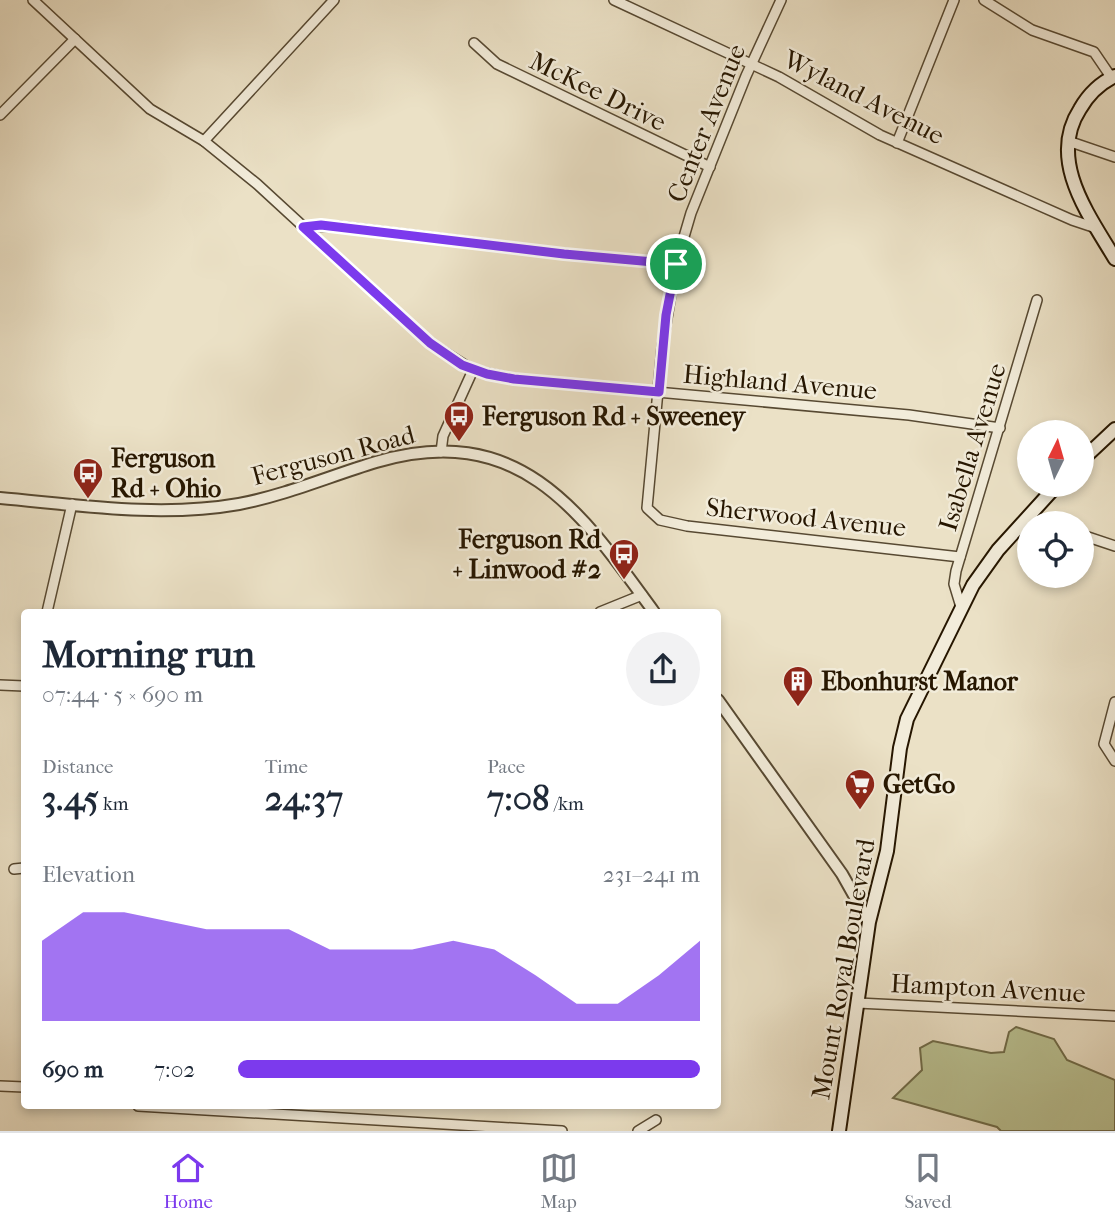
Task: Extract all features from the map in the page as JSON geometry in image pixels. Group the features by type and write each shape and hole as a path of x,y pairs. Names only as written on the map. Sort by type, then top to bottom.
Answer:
{"main road":[{"path":"1113,76 1083,103 1068,141 1072,179 1115,259"},
{"path":"1094,449 1115,429"},
{"name":"Mount Royal Boulevard","path":"1033,511 1046,497"},
{"name":"Mount Royal Boulevard","path":"839,1131 869,922 887,851 903,731 961,607 985,566 1017,529"}],"street":[{"name":"Highland Avenue","path":"33,0 150,109 204,141 430,343 473,370 514,379 909,415 1000,428"},
{"path":"204,141 334,0"},
{"name":"Wyland Avenue","path":"614,0 751,64 897,143 1096,228"},
{"name":"Center Avenue","path":"649,513 647,487 666,315 676,264 691,213 751,64 781,0"},
{"path":"897,143 954,0"},
{"path":"984,0 1032,30 1094,52 1113,76"},
{"path":"0,115 75,39"},
{"name":"McKee Drive","path":"474,43 497,65 710,167"},
{"path":"1068,141 1115,157"},
{"path":"303,227 335,226 564,254 676,264"},
{"name":"Isabella Avenue","path":"961,607 954,584 960,557 1037,300"},
{"path":"441,452 443,436 473,370"},
{"name":"Ferguson Road","path":"0,498 156,510 228,505 304,487 376,462 441,452 500,463 550,488 593,530 652,609"},
{"path":"48,609 72,504"},
{"name":"Sherwood Avenue","path":"649,513 660,520 687,526 960,557"},
{"path":"1094,539 1115,546"},
{"path":"607,609 642,595"},
{"path":"0,685 21,686"},
{"path":"1115,702 1104,744 1115,761"},
{"path":"721,704 842,874 869,922"},
{"name":"Hampton Avenue","path":"858,1003 1115,1016"},
{"path":"0,1086 21,1087"},
{"path":"189,1109 562,1131"},
{"path":"638,1131 656,1121"}],"green space":[{"path":"1016,1027 1054,1039 1067,1060 1115,1080 1115,1131 1001,1131 997,1127 893,1098 922,1070 920,1048 933,1041 991,1053 1004,1052 1009,1032"}],"place":[{"name":"Ferguson Rd + Sweeney","path":"459,443"},
{"name":"Ferguson Rd + Ohio","path":"88,500"},
{"name":"Ferguson Rd + Linwood #2","path":"624,581"},
{"name":"Ebonhurst Manor","path":"798,708"},
{"name":"GetGo","path":"860,811"}],"route":[{"path":"335,226 564,254 676,264 666,315 659,392 514,379 473,370 450,358 362,283 303,227 335,226"}]}
